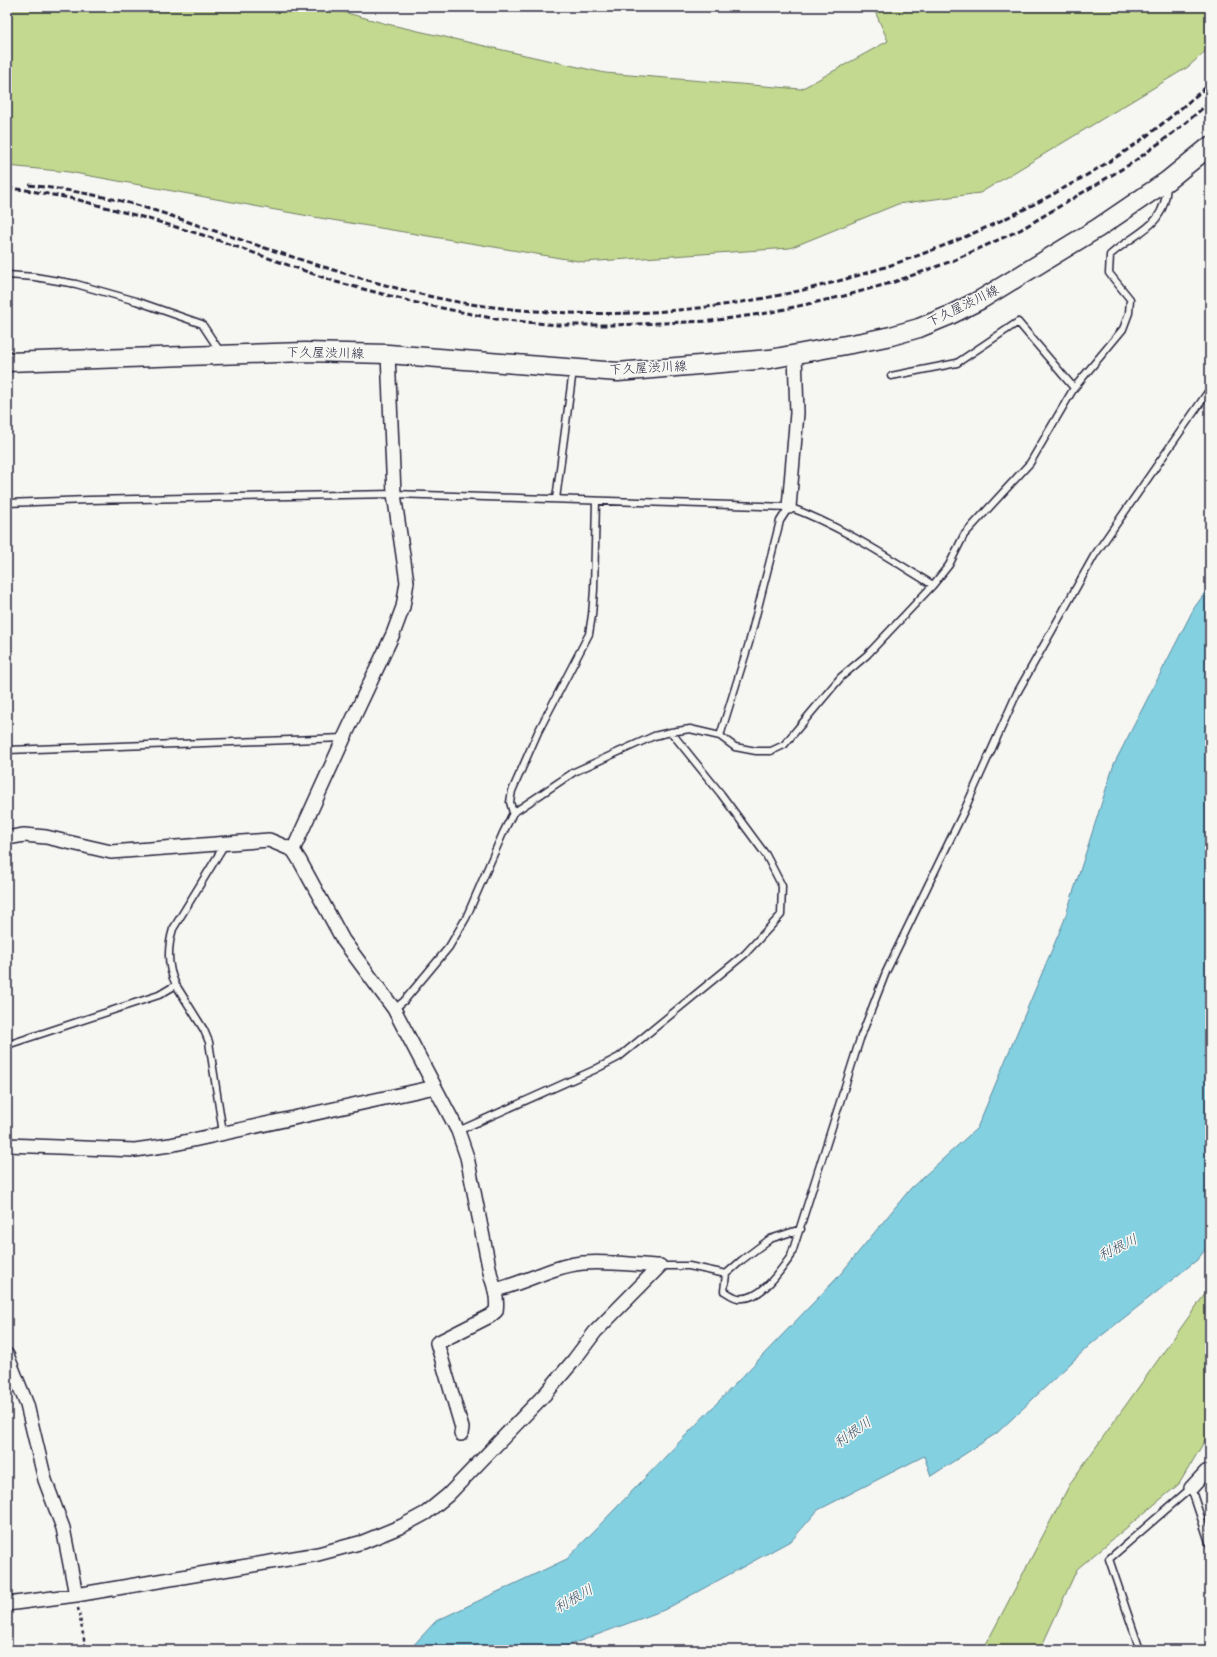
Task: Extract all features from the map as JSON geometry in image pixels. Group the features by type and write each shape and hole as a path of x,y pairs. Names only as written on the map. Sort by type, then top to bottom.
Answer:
{"main road":[{"name":"下久屋渋川線","path":"7,362 305,352 388,354 618,372 770,359 891,336 919,328 948,316 980,300 1098,228 1167,181 1210,146"}],"street":[{"path":"293,850 393,634 402,607 406,582 394,494 388,354"},
{"path":"789,507 797,413 795,354"},
{"path":"7,838 24,835 46,837 111,852 269,840 293,850 343,940 394,1009 458,1131 467,1157 497,1304 496,1311 490,1316 437,1343 462,1428 461,1434"},
{"path":"7,1146 135,1150 170,1145 435,1087"},
{"path":"495,1290 511,1286 542,1272 583,1263 660,1266"},
{"path":"7,1604 76,1595 318,1554 383,1536 426,1513 448,1495 547,1392 595,1332 660,1266"},
{"path":"7,1355 27,1405 45,1480 63,1528 76,1595"},
{"path":"1191,1488 1206,1472 1210,1474"}],"lane":[{"path":"394,1009 409,996 449,947 466,918 503,833 514,813 574,772 654,736 690,729 720,736 735,747 756,751 771,751 784,745 841,677 867,655 933,585 949,565 964,535 1030,463 1074,388 1122,329 1129,312 1130,299 1108,273 1110,255 1119,246 1143,232 1160,214 1166,199 1167,181"},
{"path":"7,275 35,277 76,284 136,301 202,324 222,354"},
{"path":"891,376 956,363 1018,322 1074,388"},
{"path":"556,499 574,369"},
{"path":"800,1229 770,1240 742,1260 726,1274 724,1291 738,1298 752,1296 771,1283 791,1256 800,1229 860,1039 886,972 964,811 1016,693 1094,556 1210,389"},
{"path":"7,503 394,494 789,507 813,516 869,546 933,585"},
{"path":"514,813 510,802 512,791 538,732 589,634 594,590 596,501"},
{"path":"720,736 749,643 780,521 789,507"},
{"path":"458,1131 594,1070 619,1057 745,954 781,915 782,886 766,855 722,794 671,732"},
{"path":"7,750 344,738"},
{"path":"223,1133 209,1042 204,1030 176,985 170,972 169,941 172,929 225,844"},
{"path":"7,1045 159,994 176,985"},
{"path":"660,1266 689,1266 726,1274"},
{"path":"1140,1650 1109,1559 1191,1488 1210,1545"}],"path":[{"path":"76,1595 86,1650"}],"green space":[{"path":"7,7 325,7 387,24 605,73 801,89 888,41 873,7 1210,7 1210,47 1188,67 980,193 898,204 790,248 584,262 314,217 69,172 7,166"},
{"path":"1210,1287 1210,1432 1179,1484 1077,1569 1040,1650 983,1650 1071,1482"}],"water":[{"name":"利根川","path":"1210,586 1210,1244 1197,1260 1091,1344 997,1433 931,1476 924,1456 818,1510 792,1540 664,1610 556,1650 409,1650 436,1621 567,1559 838,1277 911,1188 977,1128 1064,921 1114,764 1194,608"}],"railway":[{"path":"29,185 88,194 132,204 339,272 445,300 490,307 535,311 613,313 690,309 766,298 840,280 914,257 985,228 1054,194 1121,154 1155,129 1210,84"},
{"path":"7,188 75,199 206,236 336,282 417,303 496,319 557,325 613,325 711,321 767,313 844,296 894,282 952,261 1020,230 1132,163 1177,130 1210,102"}]}
